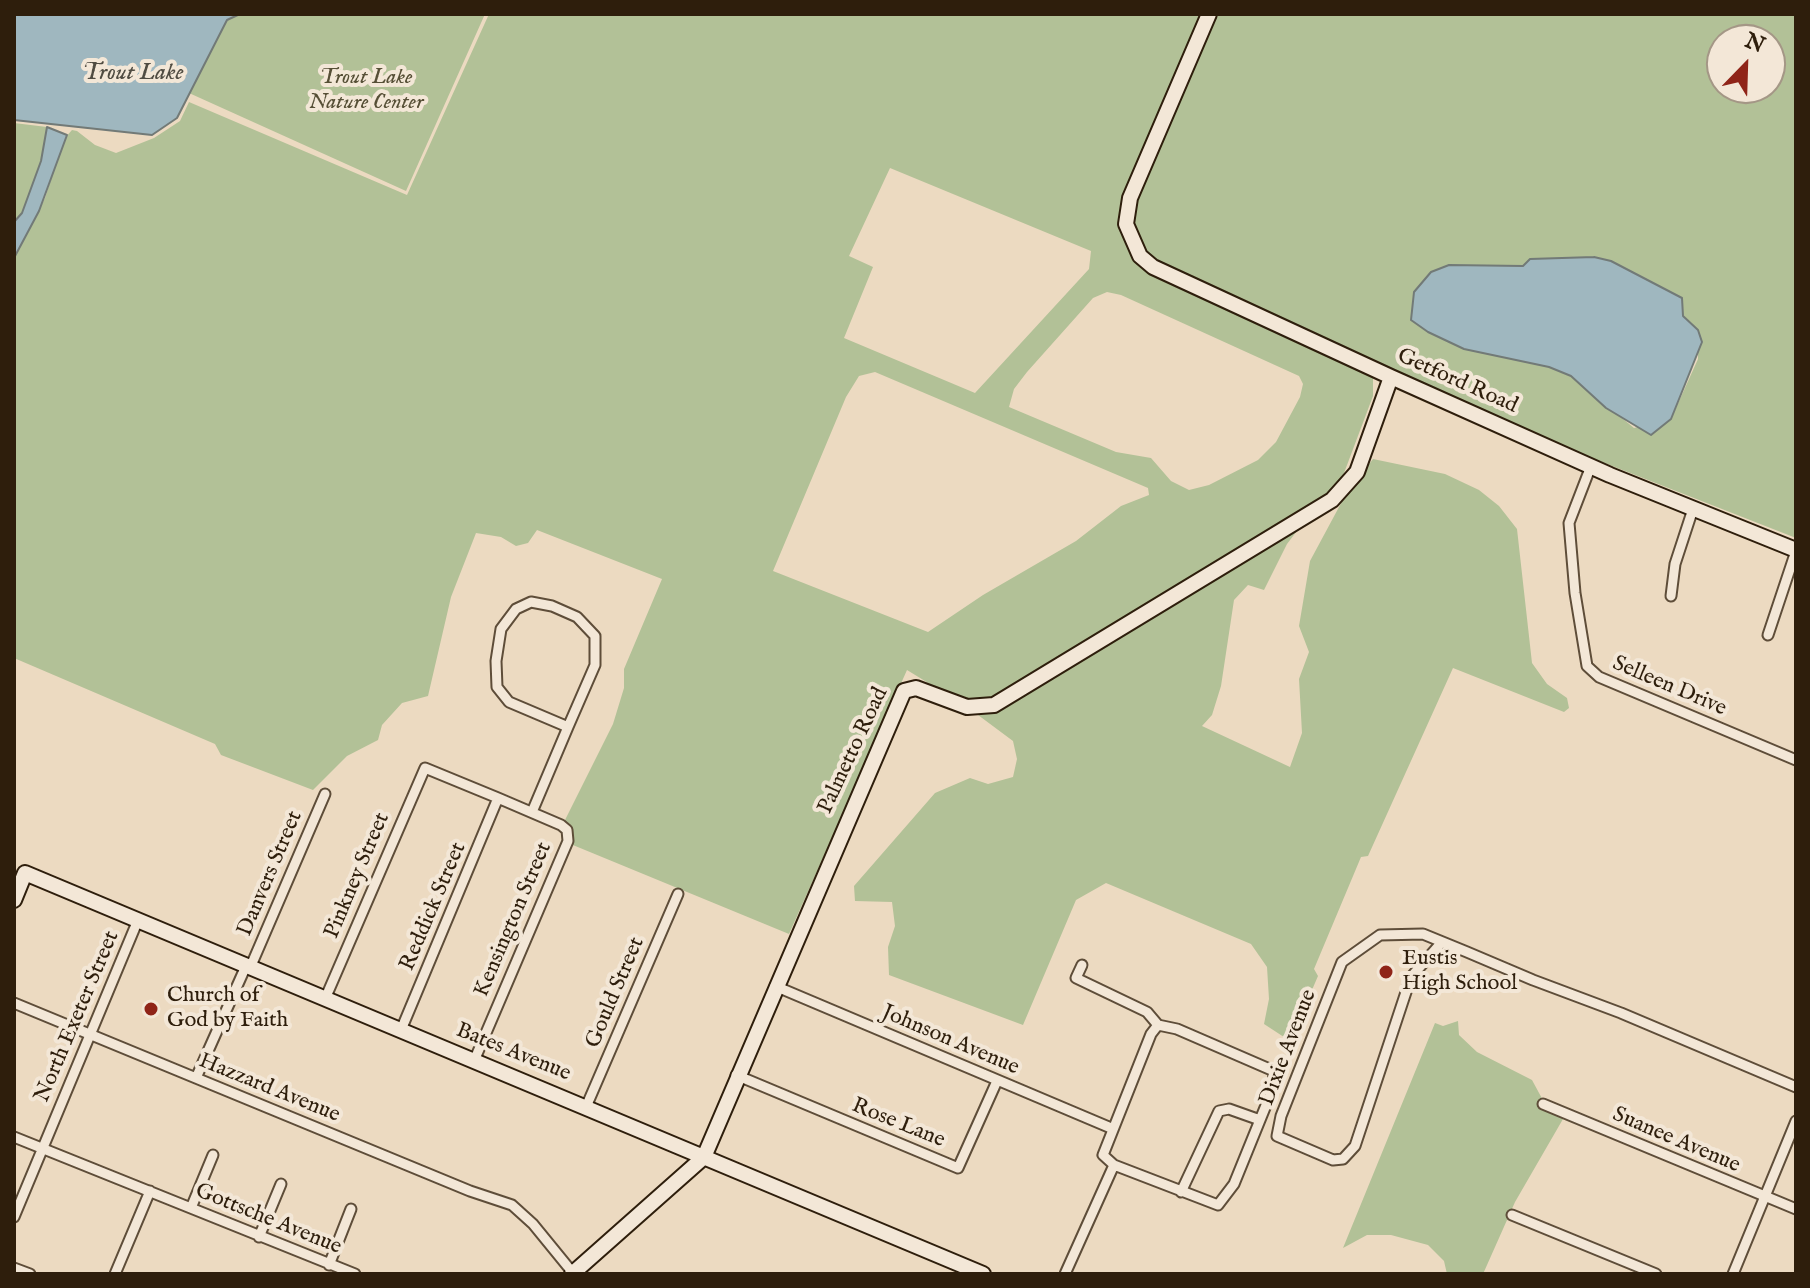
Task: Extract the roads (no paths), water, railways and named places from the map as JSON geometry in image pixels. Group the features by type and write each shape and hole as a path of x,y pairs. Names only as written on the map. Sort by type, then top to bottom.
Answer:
{"street":[{"name":"Getford Road","path":"1209,14 1130,198 1126,224 1130,241 1153,267 1591,466 1796,551"},
{"name":"Palmetto Road","path":"573,1274 704,1157 736,1075 904,691 916,688 967,707 994,705 1332,500 1357,472 1391,377"},
{"name":"Selleen Drive","path":"1591,466 1569,523 1575,593 1587,666 1599,677 1796,760"},
{"path":"1671,596 1675,564 1693,509"},
{"path":"1768,635 1796,551"},
{"path":"532,812 595,665 595,636 585,622 564,611 538,603 523,605 509,615 501,629 496,661 497,687 509,702 568,727"},
{"name":"Kensington Street","path":"425,768 532,812 567,830 568,841 474,1061"},
{"name":"Pinkney Street","path":"325,999 425,768"},
{"name":"Danvers Street","path":"196,1078 325,794"},
{"name":"Reddick Street","path":"401,1030 498,798"},
{"path":"14,900 20,871"},
{"name":"Bates Avenue","path":"20,871 983,1274"},
{"name":"Gould Street","path":"586,1107 678,894"},
{"name":"North Exeter Street","path":"14,1217 138,920"},
{"name":"Dixie Avenue","path":"1442,942 1411,977 1355,1146 1343,1159 1333,1160 1277,1136 1281,1116 1342,962 1380,935 1423,934 1796,1087"},
{"path":"1082,965 1076,978 1147,1012 1158,1025 1271,1068 1276,1077 1260,1120 1234,1184 1218,1205 1114,1165 1103,1155 1111,1128 1151,1034 1158,1025"},
{"name":"Johnson Avenue","path":"775,986 1111,1128"},
{"name":"Hazzard Avenue","path":"14,1003 470,1191 512,1205 533,1224 573,1274"},
{"name":"Rose Lane","path":"736,1075 958,1168 997,1081"},
{"name":"Suanee Avenue","path":"1543,1104 1796,1209"},
{"path":"1181,1192 1219,1111 1229,1109 1260,1120"},
{"path":"1733,1274 1796,1121"},
{"path":"14,1137 150,1191 115,1274"},
{"path":"191,1208 213,1155"},
{"path":"1065,1274 1114,1165"},
{"path":"259,1237 281,1184"},
{"name":"Gottsche Avenue","path":"150,1191 355,1274"},
{"path":"329,1265 351,1209"},
{"path":"1512,1215 1656,1274"},
{"path":"14,1268 30,1274"}],"water":[{"name":"Trout Lake","path":"14,14 240,14 227,20 177,118 152,135 14,120"},
{"path":"47,127 67,135 39,211 14,258 14,222 22,213 41,161"},
{"path":"1594,257 1611,261 1682,298 1683,316 1698,330 1702,342 1671,419 1651,435 1606,408 1571,376 1549,367 1464,349 1411,320 1414,292 1431,272 1449,265 1523,266 1530,259"}],"place":[{"name":"Eustis High School","path":"1386,972"},
{"name":"Church of God by Faith","path":"151,1009"}],"park label":[{"name":"Trout Lake Nature Center","path":"366,90"}]}
